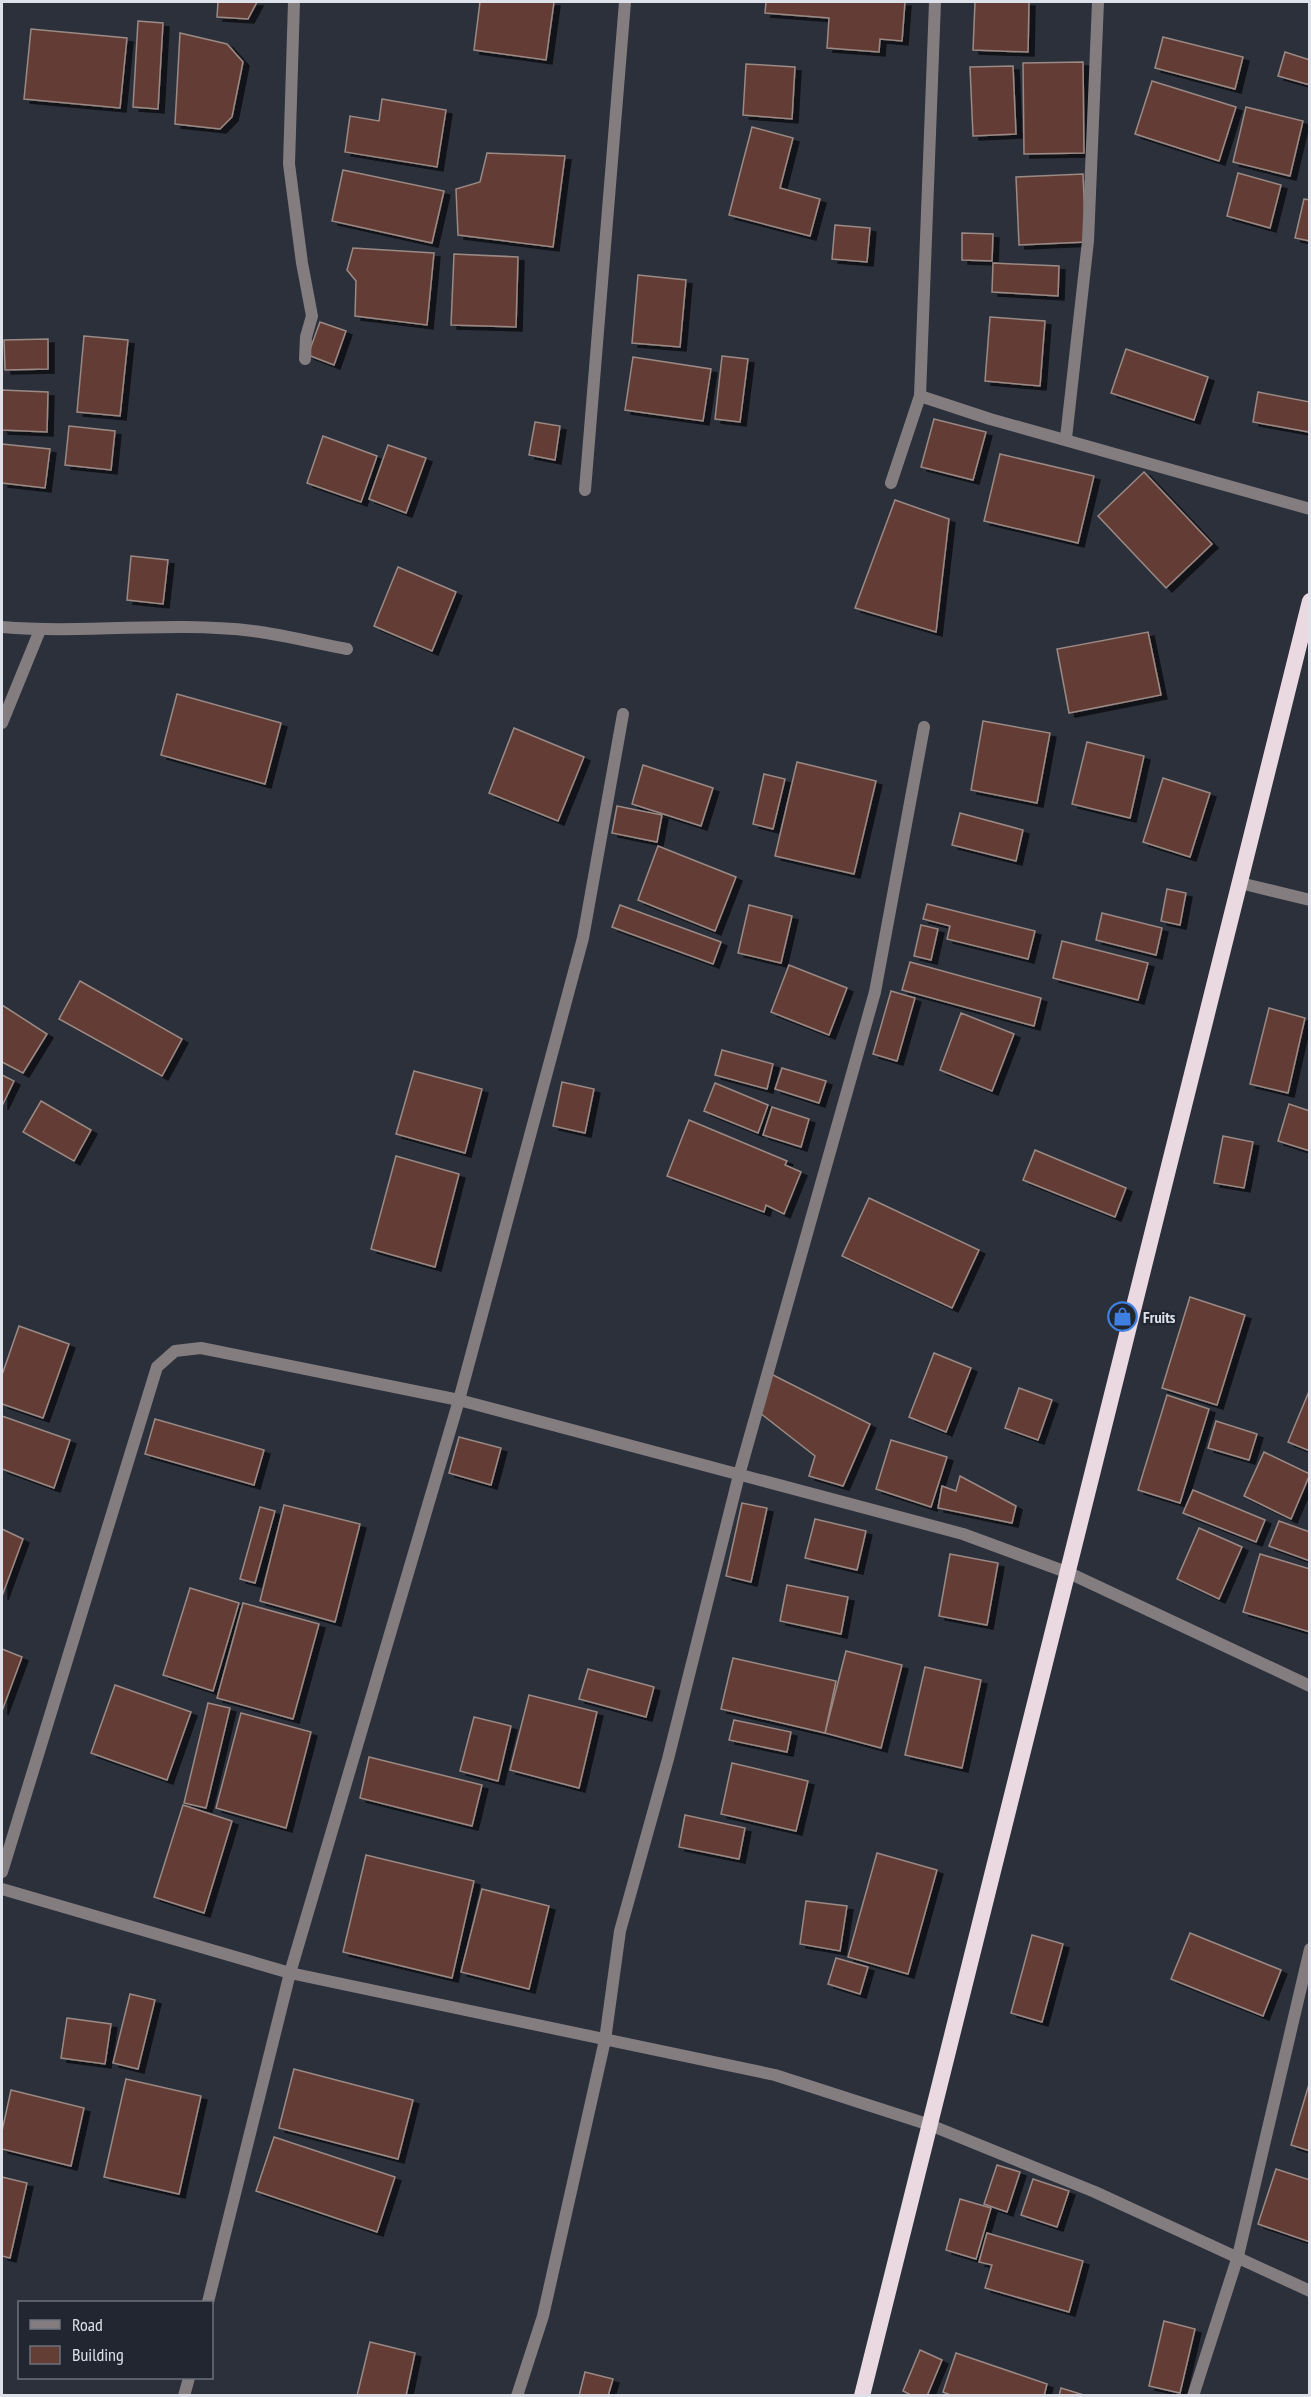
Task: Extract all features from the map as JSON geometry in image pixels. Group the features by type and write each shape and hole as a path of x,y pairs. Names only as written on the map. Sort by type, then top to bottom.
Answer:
{"highway":[{"path":"862,2396 1310,601"}],"street":[{"path":"294,2 289,164 312,316 306,337 304,359"},
{"path":"585,490 625,2"},
{"path":"891,483 920,396 935,2"},
{"path":"1066,438 1088,241 1098,2"},
{"path":"920,396 990,419 1066,438 1310,509"},
{"path":"2,627 40,630 174,628 252,631 347,649"},
{"path":"2,723 40,630"},
{"path":"208,2301 290,1973 459,1400 583,938 623,714"},
{"path":"517,2396 543,2316 605,2040 620,1931 668,1759 739,1475 875,992 924,727"},
{"path":"1240,883 1310,900"},
{"path":"2,1872 157,1367 175,1351 201,1348 459,1400 963,1534 1069,1573 1310,1686"},
{"path":"2,1889 290,1973 775,2075 930,2125 1095,2192 1310,2291"},
{"path":"1193,2396 1238,2256 1310,1949"},
{"path":"184,2396 189,2379"}],"building":[{"path":"218,2 257,2 248,19 217,17"},
{"path":"480,2 554,2 546,60 474,50"},
{"path":"766,2 905,2 902,41 880,39 879,52 827,48 829,18 765,13"},
{"path":"975,2 1029,2 1028,52 973,50"},
{"path":"138,21 163,23 158,109 133,107"},
{"path":"31,29 127,38 120,108 24,99"},
{"path":"180,33 227,44 243,62 232,117 220,129 175,124"},
{"path":"1163,37 1243,57 1235,89 1155,68"},
{"path":"1285,52 1310,60 1310,85 1278,76"},
{"path":"1083,62 1084,153 1024,154 1023,63"},
{"path":"746,64 795,67 792,119 743,115"},
{"path":"1013,66 1016,134 973,136 970,67"},
{"path":"1152,81 1236,107 1219,161 1135,134"},
{"path":"382,99 446,110 437,167 345,152 350,116 379,121"},
{"path":"1246,107 1303,121 1290,176 1233,162"},
{"path":"752,127 793,138 780,188 820,199 810,236 729,215"},
{"path":"487,153 565,156 553,247 458,235 456,189 480,182"},
{"path":"343,170 444,191 432,243 332,221"},
{"path":"1238,173 1281,185 1270,228 1227,216"},
{"path":"1083,174 1086,242 1019,245 1016,177"},
{"path":"1304,199 1310,200 1310,241 1295,238"},
{"path":"835,225 870,228 867,262 832,259"},
{"path":"962,233 993,234 992,261 962,260"},
{"path":"353,248 434,253 427,325 355,316 356,281 347,270"},
{"path":"454,254 518,257 516,327 451,325"},
{"path":"993,263 1059,266 1058,296 992,292"},
{"path":"638,275 686,280 680,347 632,343"},
{"path":"990,317 1045,321 1040,386 985,381"},
{"path":"320,322 346,331 334,365 308,355"},
{"path":"84,336 128,340 120,416 77,412"},
{"path":"48,339 48,369 5,370 4,340"},
{"path":"1126,349 1208,377 1194,420 1111,393"},
{"path":"722,356 748,359 740,422 715,419"},
{"path":"633,357 711,369 703,421 625,410"},
{"path":"2,390 48,392 47,432 2,430"},
{"path":"1258,392 1310,402 1309,432 1253,422"},
{"path":"934,419 986,432 973,480 921,467"},
{"path":"535,422 560,426 555,460 529,455"},
{"path":"69,426 115,431 111,470 65,465"},
{"path":"323,436 377,456 361,502 307,483"},
{"path":"2,444 50,449 45,488 2,483"},
{"path":"388,445 426,458 406,513 369,499"},
{"path":"1000,454 1094,476 1078,543 984,521"},
{"path":"1144,472 1212,544 1166,588 1098,516"},
{"path":"895,500 949,519 936,632 855,608"},
{"path":"131,556 168,560 163,604 127,600"},
{"path":"398,567 456,592 432,651 374,626"},
{"path":"1148,632 1161,695 1069,713 1057,649"},
{"path":"177,694 281,723 265,784 161,755"},
{"path":"983,721 1050,733 1037,803 971,790"},
{"path":"514,728 584,757 558,821 489,793"},
{"path":"1087,742 1144,756 1130,818 1072,804"},
{"path":"797,762 876,781 854,874 775,856"},
{"path":"643,765 713,788 701,826 632,804"},
{"path":"764,774 785,779 773,829 753,824"},
{"path":"1163,778 1210,793 1190,857 1143,842"},
{"path":"617,806 662,815 657,842 612,833"},
{"path":"960,813 1023,830 1016,861 952,845"},
{"path":"658,846 736,877 715,931 638,900"},
{"path":"1167,889 1186,893 1180,925 1161,921"},
{"path":"927,904 1035,931 1028,959 947,939 950,926 923,919"},
{"path":"620,905 721,942 713,964 612,927"},
{"path":"749,905 792,916 781,963 738,953"},
{"path":"1102,913 1162,928 1156,955 1096,940"},
{"path":"921,925 938,929 931,960 914,956"},
{"path":"1062,941 1148,963 1138,1000 1053,978"},
{"path":"910,962 1041,998 1034,1026 902,990"},
{"path":"789,965 847,988 829,1035 771,1012"},
{"path":"80,981 182,1039 162,1076 59,1019"},
{"path":"891,991 915,998 897,1061 873,1054"},
{"path":"2,1005 47,1034 23,1073 2,1062"},
{"path":"1269,1008 1305,1018 1288,1093 1250,1084"},
{"path":"961,1013 1014,1034 992,1091 940,1070"},
{"path":"722,1050 773,1064 767,1089 715,1075"},
{"path":"782,1068 826,1081 819,1103 775,1089"},
{"path":"414,1071 482,1089 465,1153 396,1134"},
{"path":"2,1075 14,1081 2,1106"},
{"path":"562,1082 594,1089 585,1133 553,1126"},
{"path":"715,1083 768,1105 758,1133 704,1111"},
{"path":"41,1101 91,1130 74,1161 23,1132"},
{"path":"1289,1104 1310,1111 1310,1151 1278,1141"},
{"path":"772,1107 809,1119 801,1147 763,1135"},
{"path":"689,1120 787,1161 785,1165 801,1172 784,1214 766,1205 764,1212 667,1176"},
{"path":"1223,1136 1253,1142 1244,1188 1214,1183"},
{"path":"1035,1150 1126,1188 1115,1217 1023,1180"},
{"path":"396,1156 459,1174 435,1267 371,1249"},
{"path":"869,1198 979,1250 952,1308 842,1256"},
{"path":"1190,1297 1245,1315 1217,1405 1162,1388"},
{"path":"19,1326 69,1344 43,1418 2,1404 2,1375"},
{"path":"934,1353 971,1368 946,1432 909,1417"},
{"path":"771,1374 870,1424 843,1486 809,1476 815,1456 760,1413"},
{"path":"1019,1388 1052,1400 1038,1440 1005,1428"},
{"path":"1310,1389 1310,1451 1288,1442"},
{"path":"1167,1395 1209,1409 1180,1503 1138,1490"},
{"path":"2,1416 70,1440 54,1488 2,1469"},
{"path":"155,1419 264,1450 254,1485 145,1454"},
{"path":"1216,1421 1257,1434 1249,1460 1208,1448"},
{"path":"459,1437 501,1448 491,1485 449,1473"},
{"path":"891,1440 947,1457 931,1507 876,1489"},
{"path":"1264,1452 1310,1474 1291,1519 1244,1496"},
{"path":"960,1476 1016,1506 1012,1523 938,1508 942,1486 956,1491"},
{"path":"1193,1490 1265,1520 1256,1542 1183,1513"},
{"path":"742,1503 767,1508 751,1582 726,1576"},
{"path":"284,1505 360,1524 335,1622 260,1601"},
{"path":"260,1507 275,1511 255,1583 240,1579"},
{"path":"815,1519 866,1531 857,1570 805,1558"},
{"path":"1279,1521 1310,1532 1310,1561 1269,1546"},
{"path":"1199,1528 1242,1547 1219,1599 1177,1579"},
{"path":"2,1529 23,1539 2,1596"},
{"path":"950,1554 998,1563 987,1625 939,1616"},
{"path":"1260,1554 1310,1569 1310,1632 1243,1612"},
{"path":"787,1585 848,1597 841,1634 780,1621"},
{"path":"190,1588 239,1603 213,1691 163,1675"},
{"path":"243,1603 319,1624 293,1719 217,1698"},
{"path":"2,1649 22,1657 2,1711"},
{"path":"846,1651 902,1665 881,1748 825,1733"},
{"path":"733,1658 836,1681 825,1733 721,1709"},
{"path":"925,1667 981,1680 962,1768 905,1755"},
{"path":"588,1669 654,1687 646,1717 579,1699"},
{"path":"115,1685 191,1712 167,1780 91,1753"},
{"path":"529,1695 597,1712 579,1788 510,1770"},
{"path":"208,1703 230,1708 206,1808 184,1803"},
{"path":"241,1713 311,1732 286,1828 216,1808"},
{"path":"474,1717 511,1726 498,1781 460,1771"},
{"path":"734,1720 791,1732 787,1752 729,1740"},
{"path":"369,1757 482,1785 472,1826 360,1798"},
{"path":"732,1763 808,1781 796,1831 721,1814"},
{"path":"183,1805 232,1821 204,1913 154,1897"},
{"path":"685,1815 745,1828 739,1859 679,1847"},
{"path":"877,1853 937,1870 908,1974 848,1957"},
{"path":"366,1855 474,1881 452,1978 343,1952"},
{"path":"482,1889 549,1906 529,1989 461,1972"},
{"path":"806,1901 847,1906 840,1951 800,1944"},
{"path":"1190,1933 1281,1970 1263,2016 1171,1979"},
{"path":"1032,1935 1063,1944 1042,2022 1011,2013"},
{"path":"836,1958 868,1967 860,1994 828,1984"},
{"path":"130,1994 155,2000 138,2069 113,2063"},
{"path":"67,2018 111,2024 105,2064 61,2058"},
{"path":"294,2069 413,2100 398,2159 279,2128"},
{"path":"126,2079 201,2096 179,2194 104,2177"},
{"path":"1310,2084 1310,2151 1291,2145"},
{"path":"11,2090 84,2108 71,2166 2,2149 2,2131"},
{"path":"274,2137 395,2177 377,2232 256,2191"},
{"path":"997,2165 1020,2172 1007,2212 984,2204"},
{"path":"1276,2169 1310,2180 1310,2242 1258,2224"},
{"path":"2,2177 27,2183 10,2258 2,2256"},
{"path":"1033,2179 1069,2191 1057,2227 1021,2215"},
{"path":"960,2199 991,2208 976,2259 946,2250"},
{"path":"987,2233 1083,2261 1069,2312 985,2288 992,2265 979,2262"},
{"path":"1164,2321 1195,2329 1180,2393 1149,2386"},
{"path":"370,2342 415,2353 406,2396 357,2396"},
{"path":"920,2350 942,2360 927,2396 913,2396 903,2391"},
{"path":"956,2353 1047,2384 1044,2396 953,2396 943,2392"},
{"path":"585,2372 613,2379 608,2396 579,2396"},
{"path":"1061,2388 1087,2396 1059,2396"}],"place":[{"name":"Fruits","path":"1122,1317"}]}
